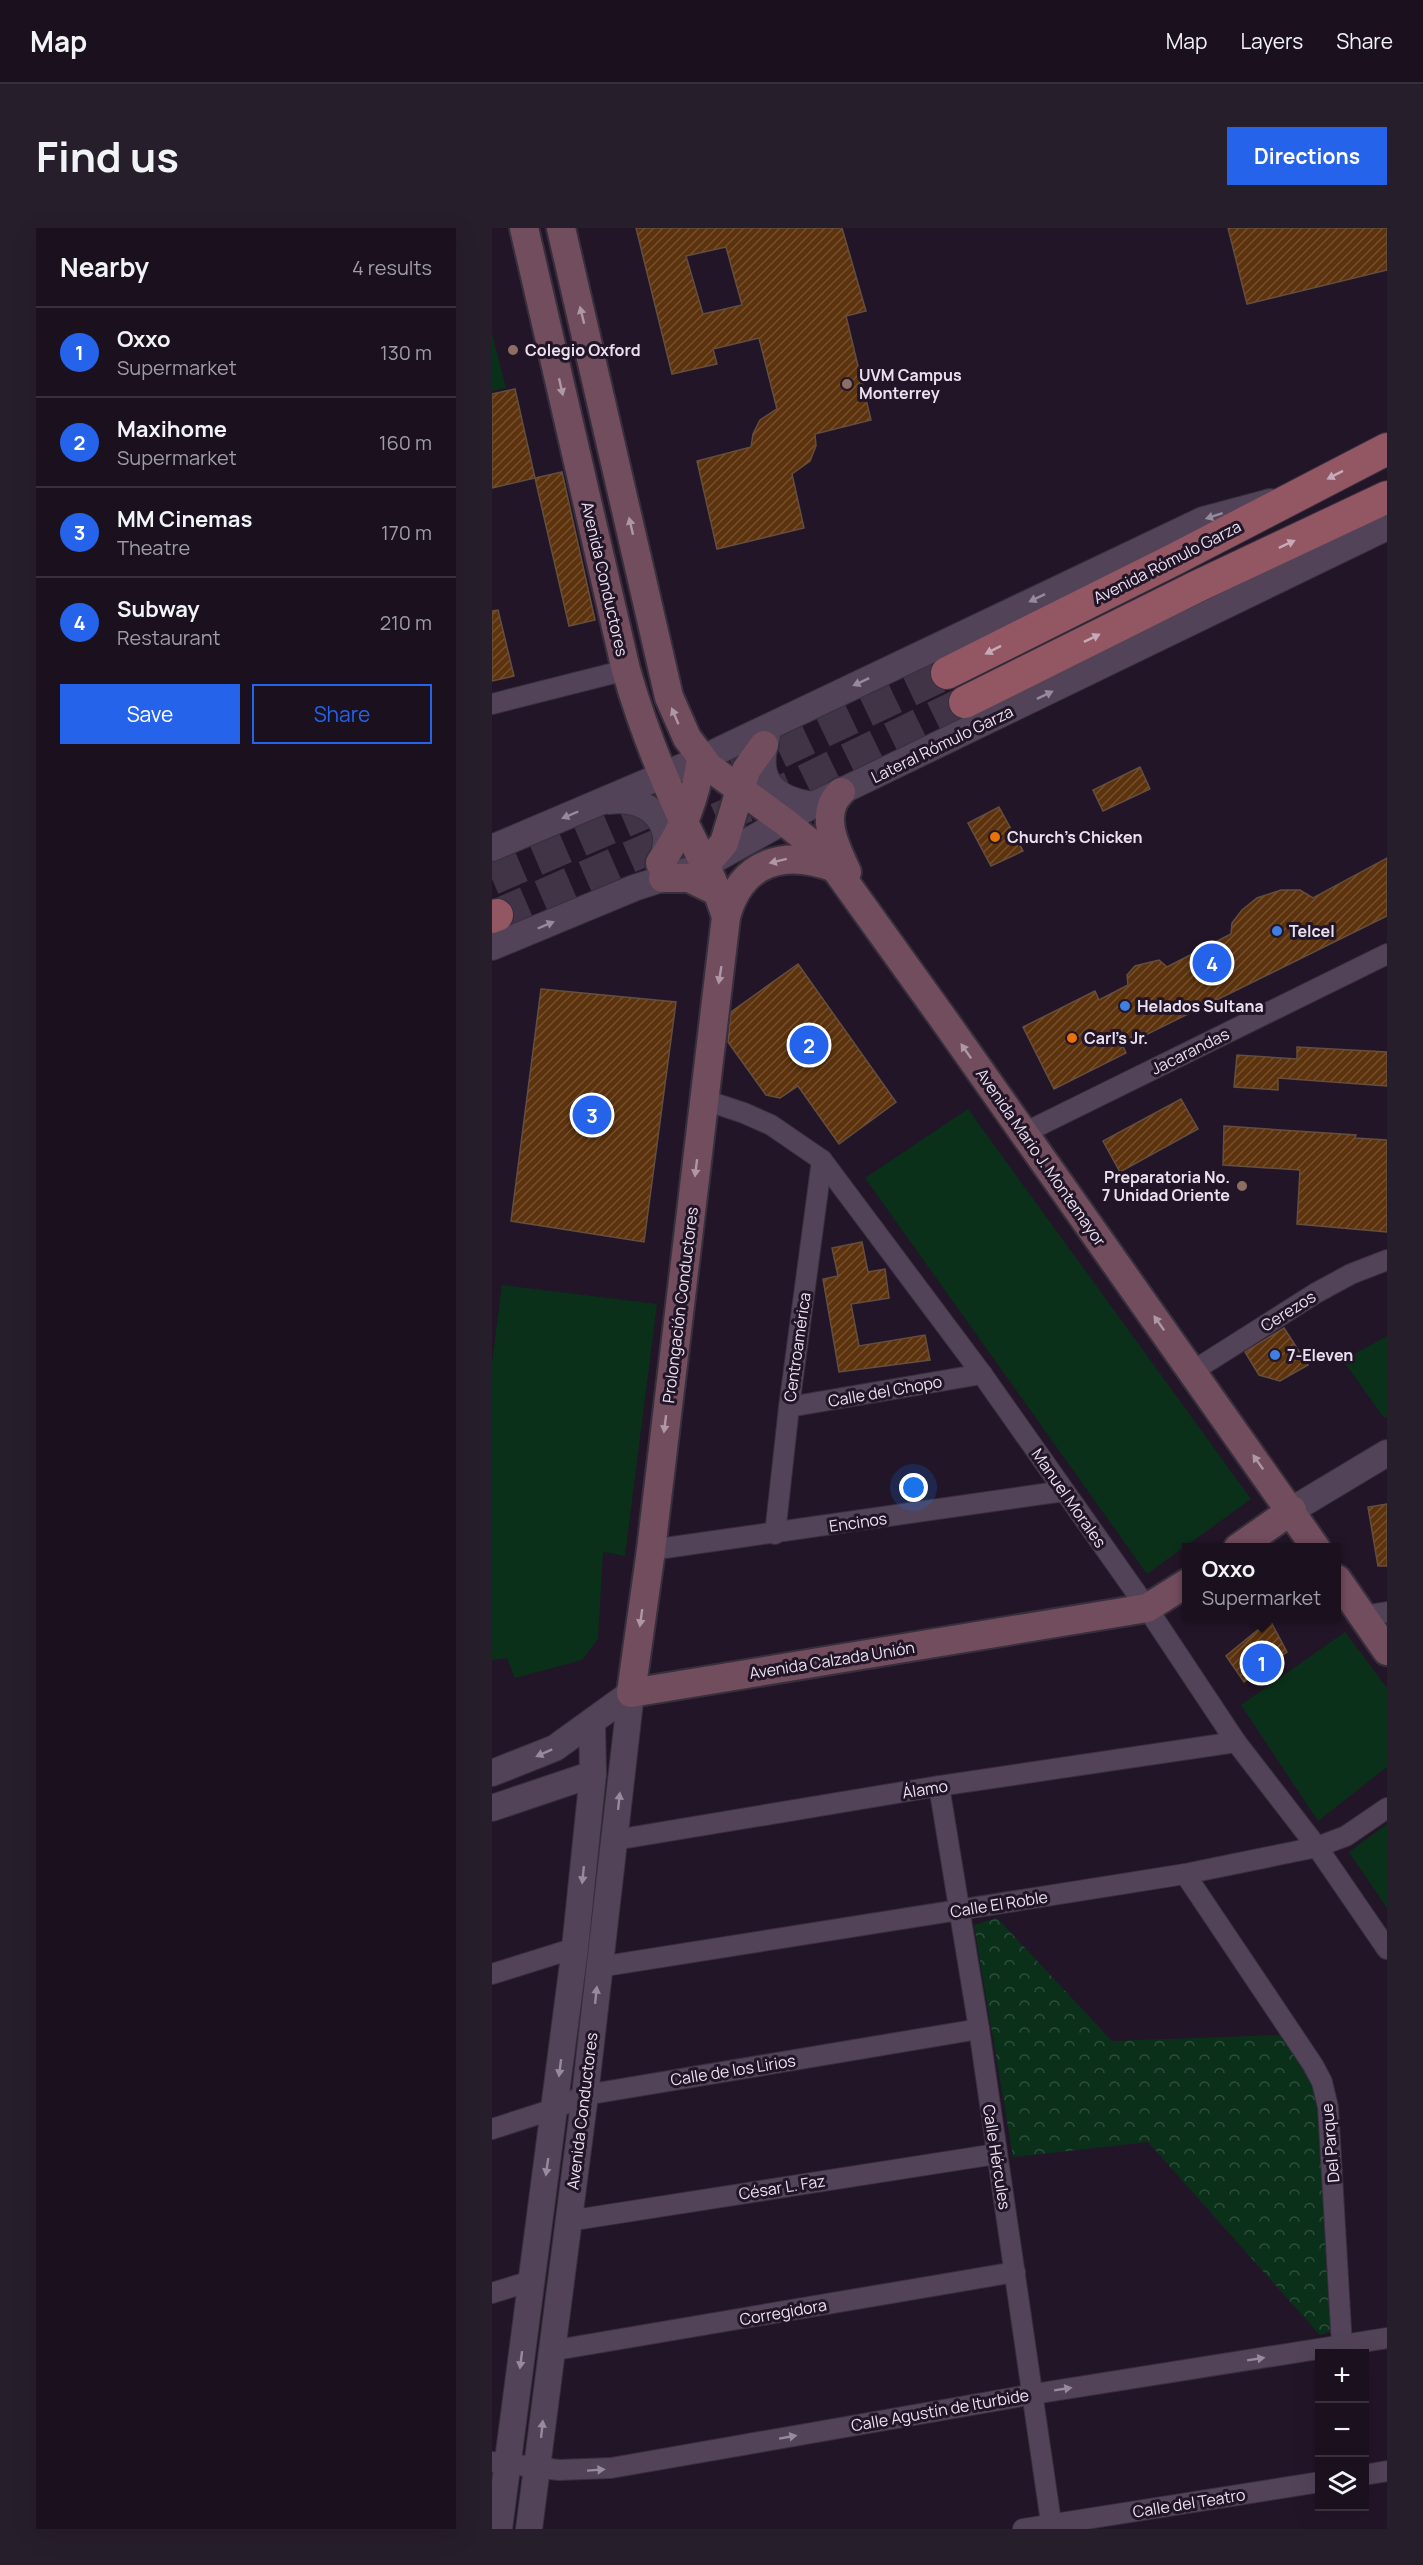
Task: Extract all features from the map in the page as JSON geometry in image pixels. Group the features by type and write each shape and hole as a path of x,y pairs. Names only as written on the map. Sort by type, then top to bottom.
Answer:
{"main road":[{"name":"Avenida Conductores","path":"524,228 626,670 640,721 722,904"},
{"path":"561,228 669,697 680,726 701,759 717,776 739,791"},
{"name":"Avenida Rómulo Garza","path":"947,673 1175,559 1387,449"},
{"path":"965,702 1198,586 1387,497"},
{"path":"705,865 724,843 746,770 767,734"},
{"path":"701,759 695,790 684,823 662,870 689,878 722,904"},
{"name":"Avenida Mario J. Montemayor","path":"739,791 785,822 812,844 835,868 1292,1510 1313,1543"},
{"path":"841,792 830,809 831,830 861,904"},
{"name":"Prolongación Conductores","path":"631,1693 651,1550 705,1100 722,904 732,898 741,883 764,866 779,860 797,858 835,868"},
{"path":"1245,1543 1292,1510"},
{"path":"1341,1583 1374,1614 1387,1652"},
{"name":"Avenida Calzada Unión","path":"631,1693 1147,1608 1182,1586"}],"street":[{"path":"492,848 701,759 767,734 1203,520 1240,508 1291,497"},
{"name":"Lateral Rómulo Garza","path":"492,947 634,888 662,870 705,865 813,805 1387,527"},
{"path":"492,704 626,670"},
{"path":"767,734 763,772 770,786 776,793 791,801 813,805"},
{"path":"600,802 625,799 656,814 663,826 666,841 662,870"},
{"name":"Jacarandas","path":"1024,1133 1387,954"},
{"name":"Manuel Morales","path":"705,1100 771,1125 822,1160 982,1374 1147,1608 1236,1742 1317,1847 1387,1949"},
{"name":"Centroamérica","path":"775,1534 789,1407 822,1160"},
{"name":"Cerezos","path":"1193,1371 1316,1293 1350,1274 1387,1260"},
{"name":"Calle del Chopo","path":"789,1407 982,1374"},
{"path":"1292,1510 1387,1453"},
{"name":"Encinos","path":"651,1550 1064,1491"},
{"name":"Avenida Calzada Unión","path":"492,1773 555,1748 631,1693"},
{"name":"Avenida Conductores","path":"529,2529 550,2351 585,2095 631,1693"},
{"name":"Avenida Conductores","path":"499,2529 500,2463 531,2280 575,1948 593,1774 592,1722"},
{"name":"Álamo","path":"615,1840 939,1786 1236,1742"},
{"path":"492,1808 593,1774"},
{"name":"Calle Hércules","path":"939,1786 979,2029 1052,2527"},
{"name":"Calle El Roble","path":"599,1967 1185,1874 1317,1847 1346,1836 1387,1808"},
{"name":"Del Parque","path":"1185,1874 1313,2065 1322,2082 1328,2107 1332,2150 1342,2346"},
{"path":"492,1974 575,1948"},
{"name":"Calle de los Lirios","path":"492,2129 555,2109 585,2095 979,2029"},
{"name":"César L. Faz","path":"568,2221 996,2154"},
{"name":"Corregidora","path":"550,2351 1015,2272"},
{"path":"492,2293 531,2280"},
{"name":"Calle Agustín de Iturbide","path":"500,2463 537,2468 583,2470 611,2468 1034,2394 1387,2338"},
{"path":"1369,2474 1387,2471"},
{"name":"Calle del Teatro","path":"1023,2529 1052,2527 1315,2483"}],"green space":[{"path":"492,334 506,388 492,391"},
{"path":"968,1109 1251,1499 1190,1543 1182,1543 1182,1549 1147,1574 865,1178"},
{"path":"502,1285 657,1304 625,1556 603,1552 598,1639 582,1660 515,1678 507,1658 492,1660 492,1363"},
{"path":"1387,1336 1387,1417 1384,1418 1343,1360"},
{"path":"1345,1632 1387,1688 1387,1767 1318,1821 1241,1705"},
{"path":"1387,1824 1387,1908 1349,1852"},
{"path":"997,1918 1112,2041 1282,2035 1310,2069 1318,2107 1330,2332 1320,2335 1148,2142 1013,2157 974,1925"}],"building":[{"path":"636,228 842,228 866,311 846,316 871,420 815,434 816,446 810,461 792,474 804,528 717,549 697,461 751,447 753,434 760,420 777,409 759,338 713,349 717,364 672,374","holes":["726,247 742,305 703,314 686,256"]},
{"path":"1228,228 1387,228 1387,270 1247,304"},
{"path":"515,389 535,478 492,488 492,394"},
{"path":"562,472 595,620 569,626 535,478"},
{"path":"498,610 514,676 492,681 492,611"},
{"path":"1140,767 1150,789 1103,811 1093,790"},
{"name":"Church's Chicken","path":"999,807 1023,851 991,866 968,823"},
{"path":"1387,858 1387,916 1123,1046 1126,1053 1054,1089 1023,1027 1095,991 1099,1000 1128,985 1127,975 1135,966 1159,960 1167,967 1231,934 1232,923 1242,910 1257,898 1281,890 1300,890 1313,898"},
{"path":"798,964 896,1102 839,1144 798,1086 780,1098 766,1095 728,1042 731,1012"},
{"path":"541,989 676,1002 644,1242 511,1221"},
{"path":"1297,1047 1387,1052 1387,1086 1278,1078 1278,1090 1234,1087 1237,1055 1297,1059"},
{"path":"1181,1099 1198,1129 1120,1172 1103,1141"},
{"path":"1224,1126 1356,1135 1355,1138 1387,1140 1387,1232 1297,1224 1300,1170 1223,1165"},
{"path":"862,1242 868,1272 885,1269 889,1298 851,1304 859,1346 925,1335 930,1360 839,1372 823,1279 838,1276 832,1248"},
{"name":"7-Eleven","path":"1284,1328 1308,1365 1280,1381 1259,1375 1245,1352"},
{"path":"1387,1504 1387,1566 1378,1566 1368,1507"},
{"path":"1269,1621 1287,1652 1244,1682 1226,1656"}],"tunnel":[{"path":"736,773 947,673"},
{"path":"497,915 795,785 965,702"},
{"path":"492,879 677,799"}],"place":[{"name":"Colegio Oxford","path":"513,350"},
{"name":"UVM Campus Monterrey","path":"847,384"},
{"name":"Church's Chicken","path":"995,837"},
{"name":"Telcel","path":"1277,931"},
{"name":"Subway","path":"1212,963"},
{"name":"Helados Sultana","path":"1125,1006"},
{"name":"Carl's Jr.","path":"1072,1038"},
{"name":"Maxihome","path":"809,1045"},
{"name":"MM Cinemas","path":"592,1115"},
{"name":"Preparatoria No. 7 Unidad Oriente","path":"1242,1186"},
{"name":"7-Eleven","path":"1275,1355"},
{"name":"Oxxo","path":"1262,1663"}]}
